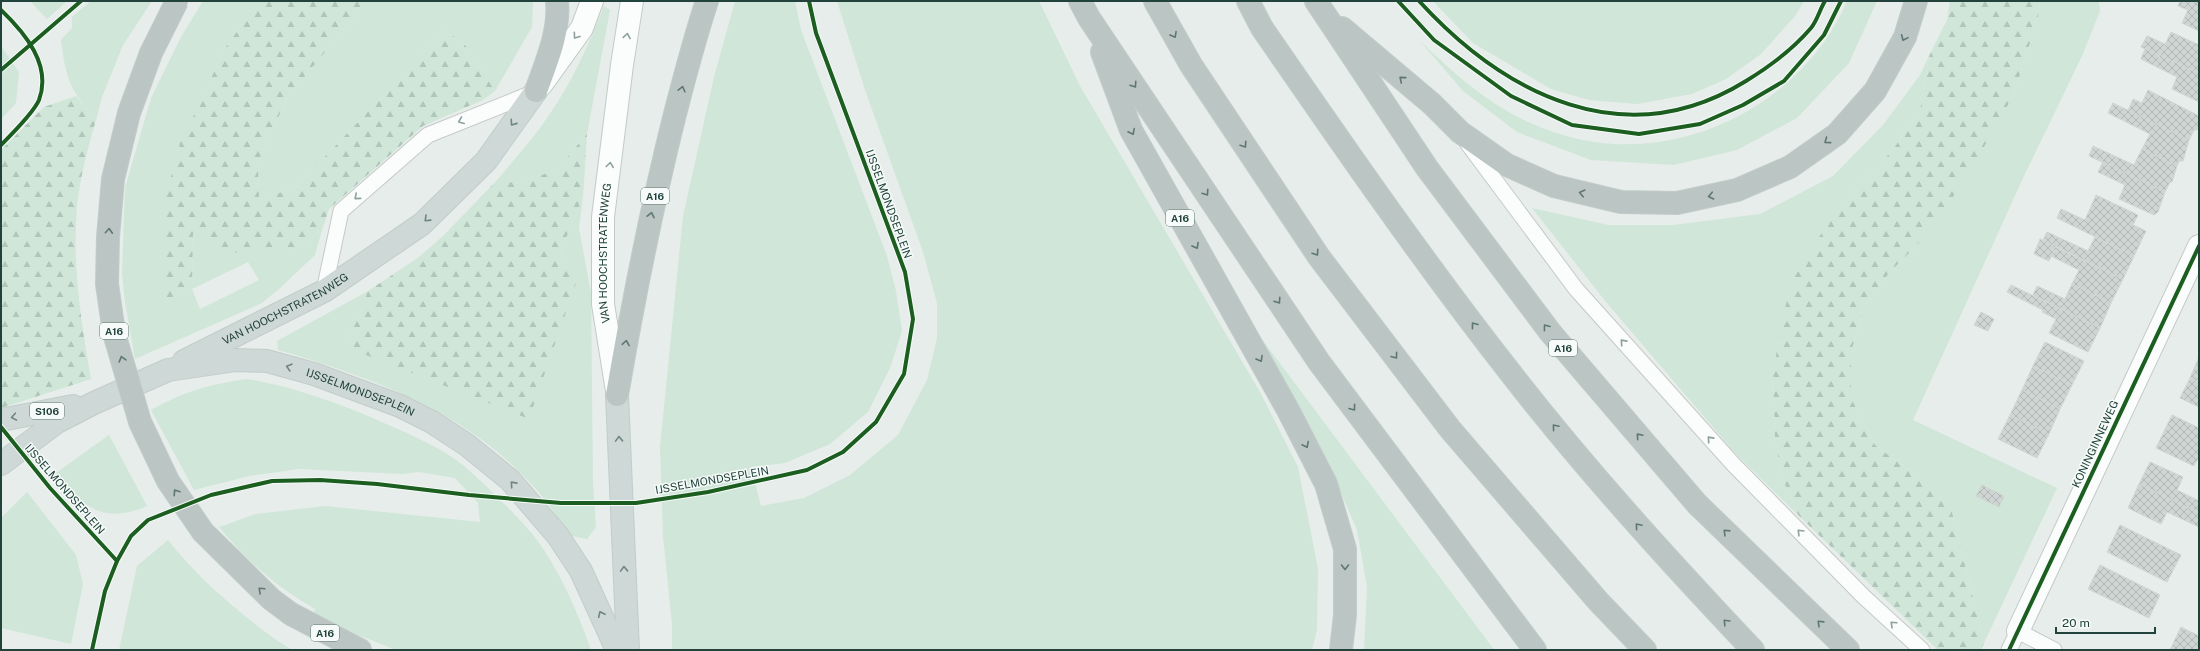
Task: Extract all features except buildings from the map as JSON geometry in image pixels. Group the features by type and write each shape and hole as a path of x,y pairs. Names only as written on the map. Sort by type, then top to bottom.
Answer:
{"highway":[{"name":"A16","path":"177,1 151,53 129,113 113,179 108,236 108,284 114,333 140,422 168,481 203,532 266,594 291,614 360,650"},
{"path":"536,91 548,59 559,17 557,1"},
{"name":"A16","path":"617,395 634,294 658,183 696,33 707,1"},
{"path":"1155,1 1191,66 1318,257 1450,429 1598,600 1645,650"},
{"path":"1248,1 1262,28 1381,200 1509,372 1657,548 1753,650"},
{"name":"A16","path":"1318,6 1432,104 1460,132 1507,165 1554,186 1621,202 1677,203 1737,190 1790,167 1837,134 1875,91 1905,37 1916,1"},
{"name":"A16","path":"1318,6 1427,168 1550,332 1697,504 1848,650"},
{"name":"A16","path":"1084,9 1131,130 1288,410 1326,484 1345,549 1345,615 1341,650"},
{"name":"A16","path":"1084,9 1319,362 1535,650"}],"main road":[{"name":"VAN HOOCHSTRATENWEG","path":"168,370 324,292 422,224 486,161 536,91"},
{"name":"IJSSELMONDSEPLEIN","path":"1,464 56,422 94,403 168,370 236,360 268,360 314,374 400,406 432,422 467,445 510,480 558,536 581,571 617,650"},
{"name":"VAN HOOCHSTRATENWEG","path":"617,395 628,650"},
{"name":"S106","path":"1,420 94,403"}],"street":[{"name":"VAN HOOCHSTRATENWEG","path":"536,91 582,28 592,1"},
{"name":"VAN HOOCHSTRATENWEG","path":"617,395 603,304 603,217 622,65 632,1"},
{"name":"KONINGINNEWEG","path":"2013,640 2199,246"}],"lane":[{"path":"324,292 341,211 428,135 536,91"},
{"path":"1460,132 1576,289 1733,464 1864,597 1922,650"},
{"name":"KONINGINNEWEG","path":"2013,640 2054,650"}],"green space":[{"path":"30,1 67,1 47,19"},
{"path":"91,1 152,1 123,45 102,97 96,120 80,100 67,75 61,40 72,28 72,17"},
{"path":"203,1 259,1 223,51 204,95 164,301 192,289 193,232 293,250 322,230 315,255 262,303 135,359 125,302 122,273 125,188 151,98 181,37","holes":["248,262 259,280 200,309 192,289"]},
{"path":"259,1 367,1 287,98 258,162 259,200 296,187 446,30 467,47 495,91 483,100 423,126 329,209 322,230 293,250 226,253 193,232 192,289 164,301 166,196 180,143 204,95 223,51"},
{"path":"367,1 533,1 532,27 495,91 467,47 446,30 296,187 259,200 258,162 287,98"},
{"path":"735,1 795,1 801,30 887,256 896,291 902,331 890,368 868,412 830,444 785,463 751,467 761,506 804,498 850,475 898,435 927,380 937,338 937,303 923,252 865,90 837,1 1039,1 1080,86 1260,392 1298,467 1318,569 1317,630 1312,650 672,650 672,625 663,536 660,447 683,216 714,77"},
{"path":"1433,1 1804,1 1795,16 1761,54 1726,79 1692,94 1637,104 1589,100 1551,89 1473,43"},
{"path":"1847,1 1877,1 1849,63 1797,118 1737,150 1673,165 1591,160 1517,132 1463,91 1420,41 1469,85 1503,109 1542,128 1563,135 1605,143 1648,143 1690,135 1730,120 1767,99 1799,71 1826,39"},
{"path":"1950,1 2040,1 2038,18 2013,96 1984,147 1951,200 1916,246 1889,273 1864,307 1851,352 1851,398 1875,445 1911,472 1951,508 1984,643 1981,650 1938,650 1798,515 1781,475 1775,437 1773,378 1780,327 1792,281 1823,231 1853,193 1892,151 1920,110 1929,56 1947,20"},
{"path":"2040,1 2099,1 2100,11 2082,56 2023,178 1913,420 2057,488 1984,643 1951,508 1911,472 1875,445 1851,398 1851,352 1864,307 1889,273 1916,246 2013,96 2038,18"},
{"path":"604,6 610,10 587,134 556,170 516,184 499,178 542,126 564,92 586,50"},
{"path":"1,46 19,72 16,103 1,119"},
{"path":"1929,56 1920,110 1892,151 1853,193 1823,231 1773,378 1775,437 1781,475 1798,515 1735,453 1606,302 1532,208 1608,225 1673,225 1760,214 1833,176 1883,125 1920,75"},
{"path":"76,96 96,120 80,184 76,228 78,293 91,379 1,408 1,150 44,107"},
{"path":"587,134 583,197 560,253 576,283 529,419 346,347 368,291 419,257 443,236 499,178 516,184 556,170"},
{"path":"583,197 579,228 591,293 593,483 596,527 587,539 571,536 548,503 537,491 506,459 477,436 447,417 415,400 381,385 347,372 278,350 277,341 368,291 346,347 576,284 560,253"},
{"path":"1261,338 1495,650 1364,650 1367,587 1357,530 1329,465"},
{"path":"247,379 300,391 350,409 426,442 446,453 464,466 505,504 527,528 547,555 572,602 591,650 396,650 356,634 314,613 315,609 287,591 263,572 241,552 219,527 256,514 325,506 480,522 478,503 455,478 419,472 403,474 299,469 249,476 194,490 151,410 174,398 209,386"},
{"path":"109,435 147,506 118,514 106,513 95,509 75,495 56,473"},
{"path":"27,492 76,555 83,584 71,644 1,628 1,518"},
{"path":"168,540 198,574 220,595 243,615 293,650 119,650 137,566"}],"cycle path":[{"path":"1,70 81,1"},
{"path":"92,650 105,591 117,561 131,536 148,520 211,495 272,481 320,480 377,484 469,495 561,503 636,503 708,492 807,470 843,452 876,422 904,374 913,319 905,272 816,33 809,1"},
{"path":"1398,1 1434,40 1511,96 1572,125 1639,134 1700,124 1743,105 1784,81 1824,35 1841,1"},
{"path":"1419,1 1453,35 1489,64 1528,87 1569,104 1612,113 1656,113 1701,103 1746,81 1780,57 1804,36 1813,25 1825,1"},
{"path":"1,10 27,39 34,50 42,74 42,87 39,100 22,123 1,145"},
{"path":"2009,650 2199,246"},
{"path":"1,427 50,488 117,561"}]}
